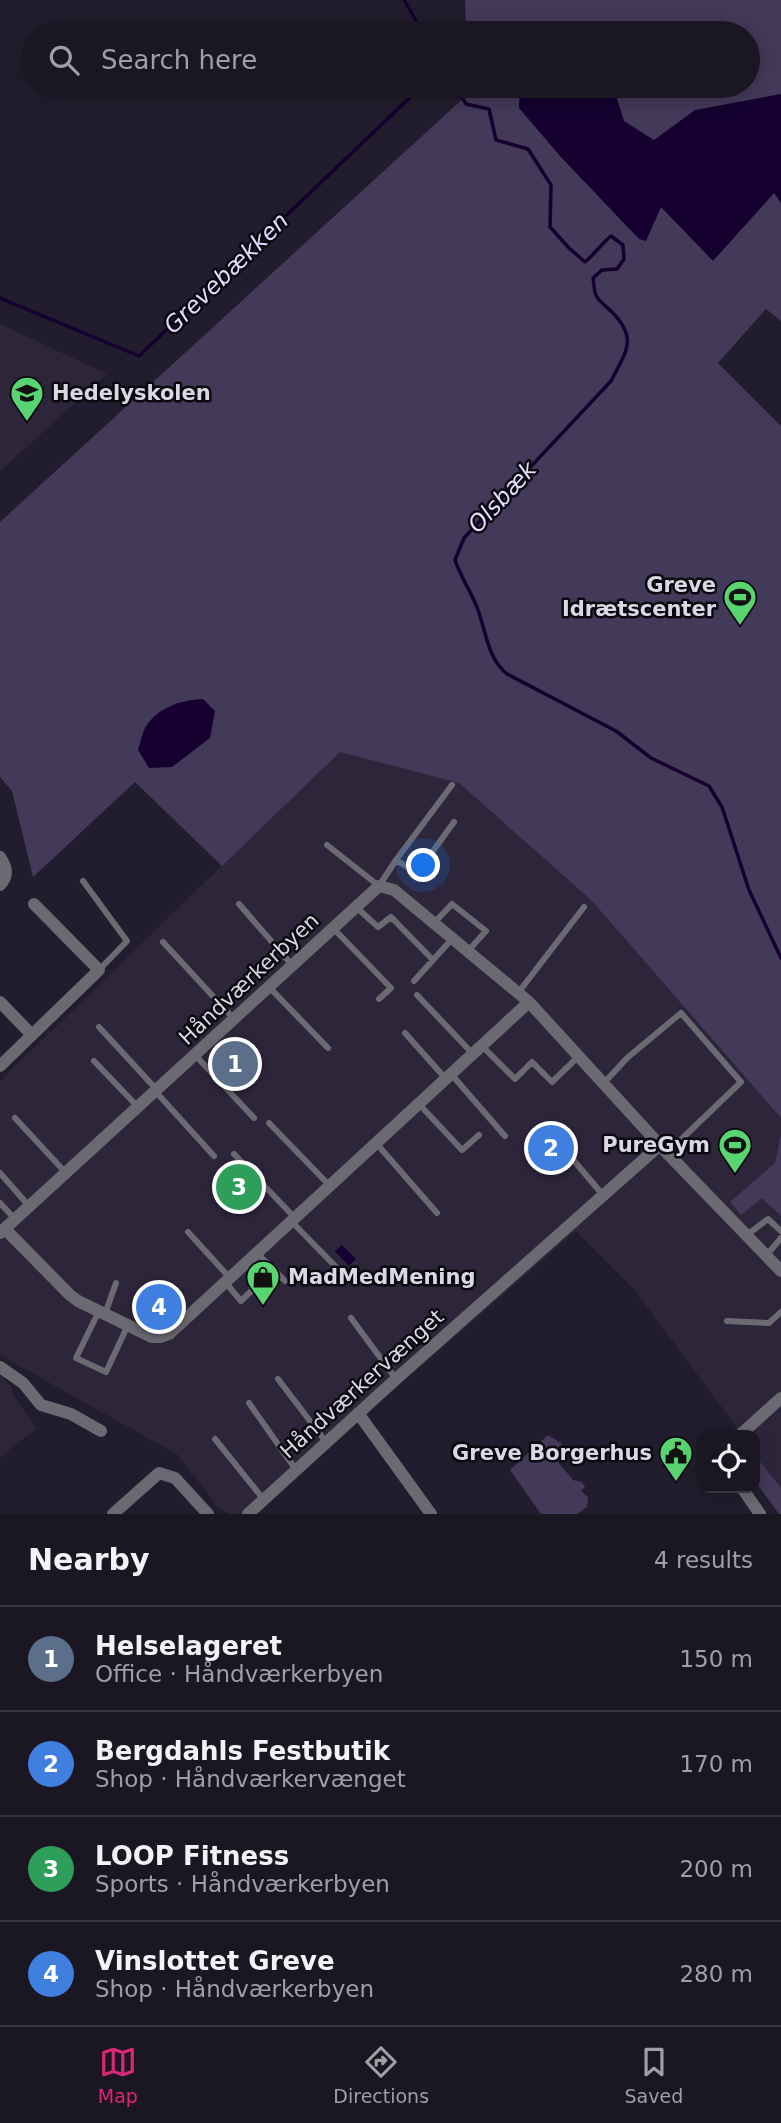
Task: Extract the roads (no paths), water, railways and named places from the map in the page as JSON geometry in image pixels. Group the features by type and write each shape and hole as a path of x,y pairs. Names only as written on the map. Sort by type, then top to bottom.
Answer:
{"street":[{"path":"0,857 7,873 0,885"},
{"name":"Håndværkerbyen","path":"379,886 2,1231 70,1295 152,1337 169,1334 529,1002"},
{"path":"379,886 394,890 529,1002 781,1271"},
{"path":"0,1066 99,970 34,904"},
{"path":"0,1002 32,1035"},
{"name":"Håndværkervænget","path":"248,1514 396,1378 603,1195 664,1149"},
{"path":"0,1367 23,1383 41,1405 71,1414 101,1431"},
{"path":"746,1430 781,1398"},
{"path":"358,1413 431,1514"},
{"path":"113,1514 159,1473 175,1478 208,1514"},
{"path":"746,1493 760,1514"}],"lane":[{"path":"327,845 379,886 452,785"},
{"path":"396,860 417,873 454,822"},
{"path":"83,881 127,941 99,970"},
{"path":"239,904 292,965"},
{"path":"433,924 452,904 486,932 468,951"},
{"path":"356,907 378,927 391,917 433,960"},
{"path":"517,993 584,907"},
{"path":"333,928 391,988 379,999"},
{"path":"414,981 452,939"},
{"path":"163,942 234,1019"},
{"path":"269,987 328,1048"},
{"path":"417,995 477,1050 515,1079 531,1062 552,1082 579,1056"},
{"path":"604,1083 628,1058 681,1013 741,1082 664,1149"},
{"path":"99,1027 214,1157"},
{"path":"405,1032 505,1136"},
{"path":"195,1055 254,1118"},
{"path":"94,1061 138,1107"},
{"path":"419,1104 462,1150 479,1135"},
{"path":"15,1118 66,1173"},
{"path":"269,1123 330,1186"},
{"path":"376,1143 437,1213"},
{"path":"564,1149 603,1195"},
{"path":"234,1154 338,1270"},
{"path":"0,1173 29,1207"},
{"path":"0,1203 15,1219"},
{"path":"747,1236 768,1219 781,1231"},
{"path":"188,1232 228,1280 241,1301 274,1269"},
{"path":"766,1255 781,1238"},
{"path":"257,1253 285,1281"},
{"path":"116,1283 76,1358 106,1372 128,1325"},
{"path":"727,1321 769,1323 781,1312"},
{"path":"351,1318 396,1378"},
{"path":"278,1379 326,1443"},
{"path":"249,1403 296,1470"},
{"path":"215,1439 264,1500"}],"waterway":[{"name":"Olsbæk","path":"404,0 416,21"},
{"name":"Grevebækken","path":"0,298 139,356 409,98"},
{"name":"Olsbæk","path":"463,98 466,104 489,109 496,140 528,149 551,185 550,227 569,248 585,262 611,236 623,245 624,259 617,269 602,270 593,278 597,297 625,329 627,344 622,361 611,381 464,538 455,560 457,567 476,604 492,653 507,674 616,731 651,758 709,786 722,807 749,890 781,958"}],"place":[{"name":"Hedelyskolen","path":"27,423"},
{"name":"Greve Idrætscenter","path":"740,627"},
{"name":"Helselageret","path":"235,1064"},
{"name":"Bergdahls Festbutik","path":"551,1148"},
{"name":"PureGym","path":"735,1175"},
{"name":"LOOP Fitness","path":"239,1187"},
{"name":"Vinslottet Greve","path":"159,1307"},
{"name":"MadMedMening","path":"263,1307"},
{"name":"Greve Borgerhus","path":"676,1483"}]}
